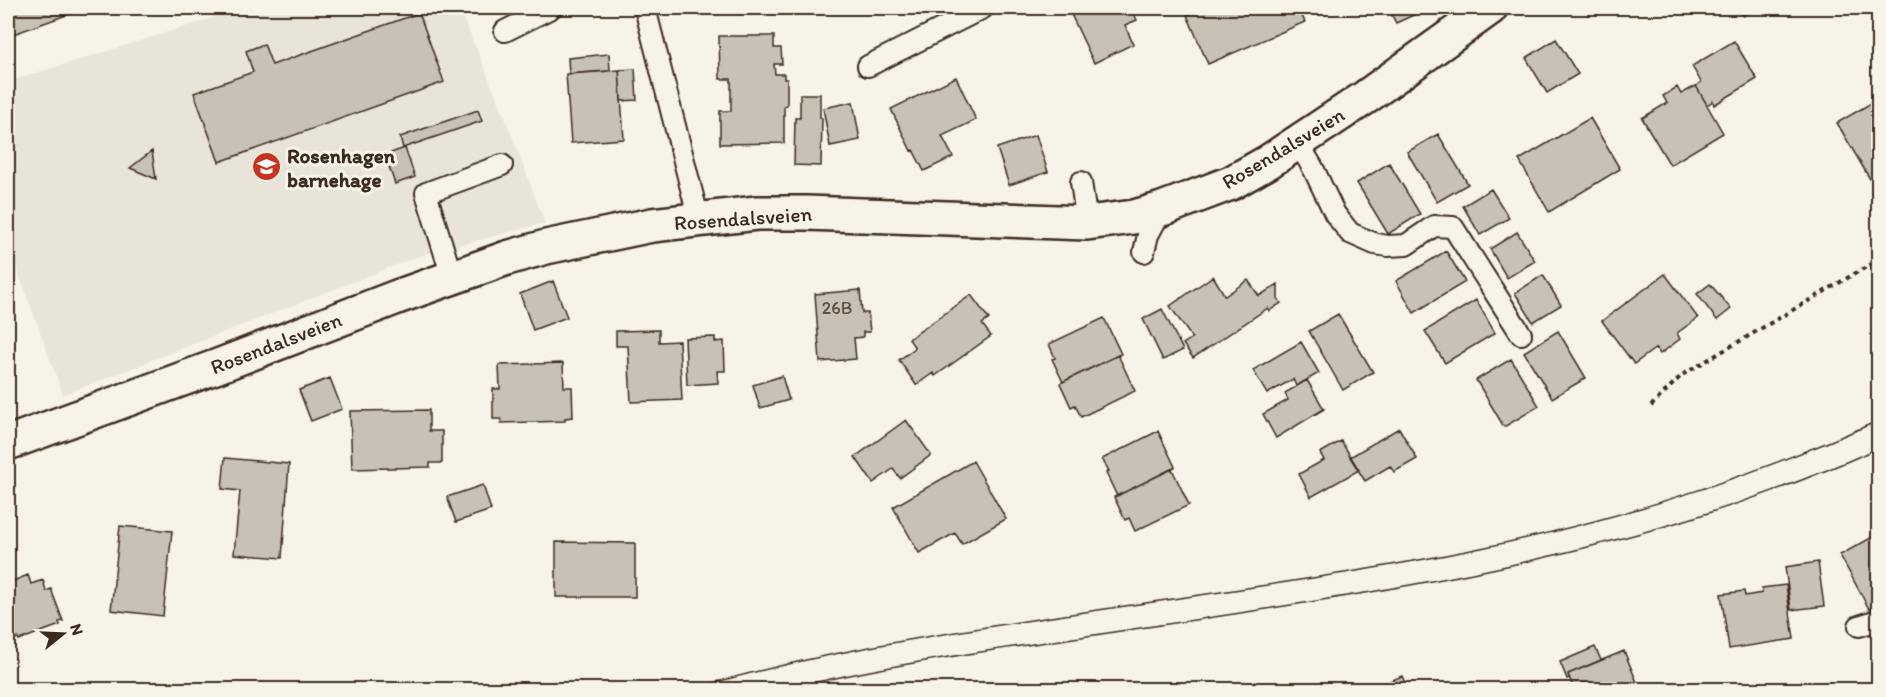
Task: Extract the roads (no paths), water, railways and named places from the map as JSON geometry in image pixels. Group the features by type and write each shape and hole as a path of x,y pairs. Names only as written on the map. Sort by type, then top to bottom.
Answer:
{"street":[{"name":"Rosendalsveien","path":"8,444 452,277 546,247 652,225 757,213 1087,223 1134,217 1162,209 1231,183 1298,143 1490,8"}],"lane":[{"path":"505,31 551,8"},
{"path":"645,8 699,220"},
{"path":"868,66 983,8"},
{"path":"1298,143 1335,214 1350,233 1375,244 1406,245 1434,226 1453,227 1521,334"},
{"path":"452,277 426,193 502,165"},
{"path":"1081,182 1087,223"},
{"path":"1144,252 1148,235 1162,209"},
{"path":"1859,626 1878,620"}],"tram line":[{"path":"689,690 818,657 906,640 1371,569 1532,537 1683,495 1782,461 1878,421"},
{"path":"783,690 942,658 1299,604 1497,568 1594,546 1690,519 1785,487 1878,448"}],"place":[{"name":"Rosenhagen barnehage","path":"266,167"}]}
